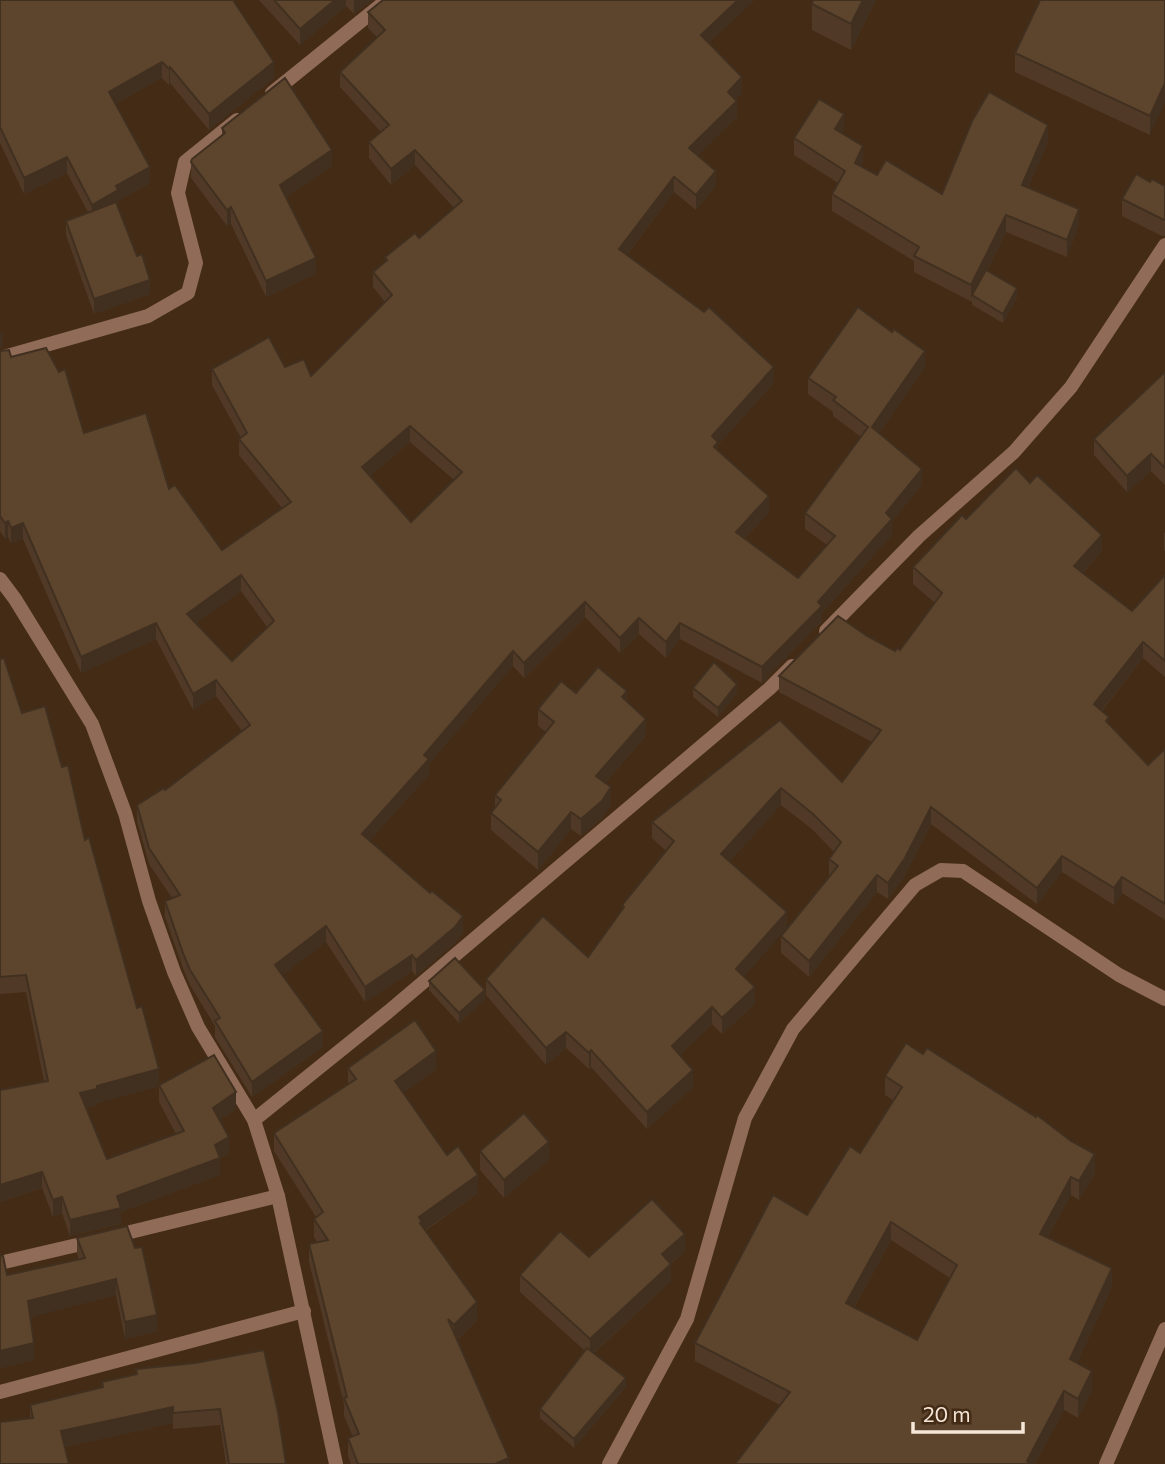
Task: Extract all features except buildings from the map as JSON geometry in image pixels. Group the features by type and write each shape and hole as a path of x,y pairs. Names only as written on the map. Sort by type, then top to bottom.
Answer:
{"street":[{"path":"263,100 387,0"},
{"path":"0,358 148,316 188,293 196,263 178,193 184,162 245,114"},
{"path":"254,1120 388,1013 769,689 919,536 1014,452 1071,387 1165,245"},
{"path":"0,579 92,724 125,813 149,901 174,972 198,1027 254,1120 278,1196 336,1464"},
{"path":"609,1464 687,1319 745,1118 793,1029 915,886 941,870 963,870 1119,975 1165,999"},
{"path":"0,1263 278,1196"},
{"path":"0,1392 304,1311"},
{"path":"1106,1464 1165,1329"}]}
